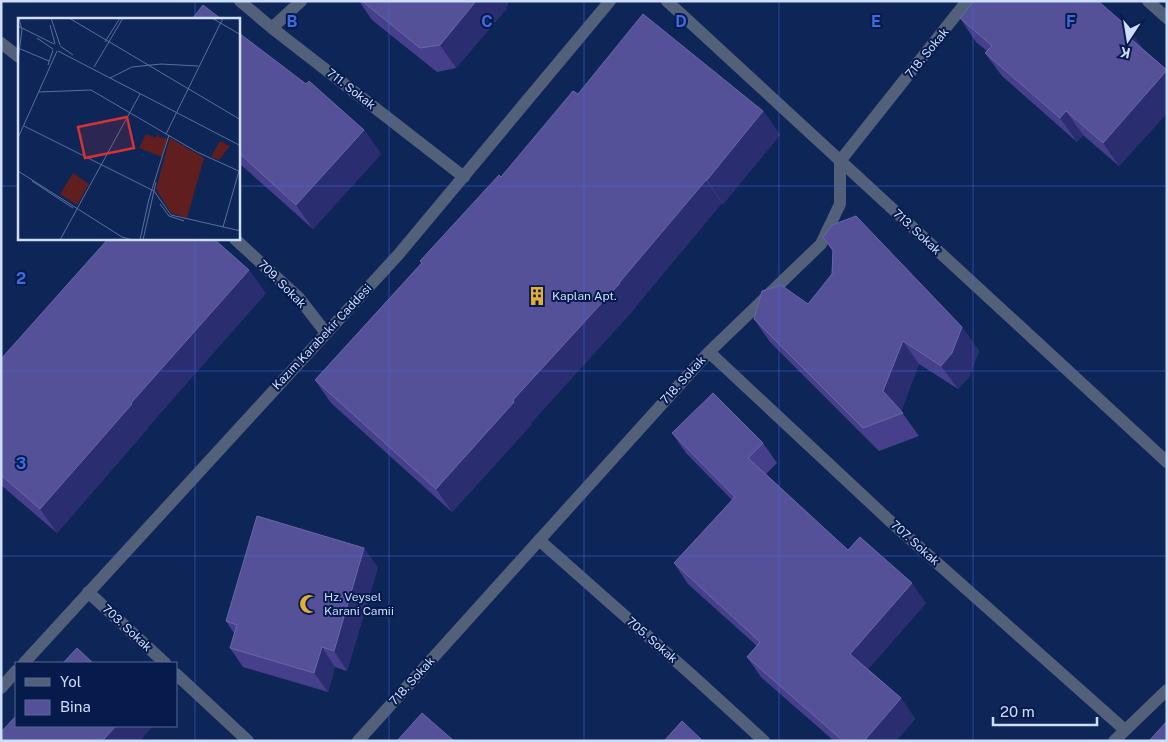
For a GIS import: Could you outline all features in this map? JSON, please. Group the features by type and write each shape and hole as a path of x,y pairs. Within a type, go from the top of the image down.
{"street":[{"name":"711. Sokak","path":"240,1 272,28 464,176"},
{"path":"272,28 301,1"},
{"name":"Kazım Karabekir Caddesi","path":"25,662 398,255 610,1"},
{"name":"713. Sokak","path":"667,1 1167,462"},
{"name":"718. Sokak","path":"358,741 709,352 821,244 840,204 840,161 968,1"},
{"path":"1148,1 1167,18"},
{"path":"1,44 18,56"},
{"name":"709. Sokak","path":"236,240 299,298 326,333"},
{"name":"707. Sokak","path":"709,352 890,522 1125,730"},
{"name":"705. Sokak","path":"539,540 764,741"},
{"name":"703. Sokak","path":"88,592 164,662"},
{"path":"1,688 15,672"},
{"path":"178,676 248,741"},
{"path":"1114,741 1167,690"}],"building":[{"path":"362,1 476,1 440,45 420,48"},
{"path":"974,1 1098,1 1129,28 1124,33 1167,70 1103,143 1066,111 1060,118 985,53 992,46 960,18"},
{"path":"203,5 220,18 193,18"},
{"path":"643,14 763,111 620,283 513,400 514,402 436,489 315,380 422,263 420,261 499,175 501,177 573,91 578,94"},
{"path":"240,34 306,84 309,81 364,130 296,205 240,154"},
{"path":"856,216 962,327 952,353 941,366 903,341 883,391 903,413 863,428 754,319 762,291 781,285 808,304 832,274 833,250 823,237 832,225"},
{"path":"107,240 215,240 249,270 40,509 1,475 1,359"},
{"path":"713,393 763,443 748,458 848,550 860,537 912,583 850,654 901,698 864,741 843,741 747,657 760,642 674,563 735,497 672,433"},
{"name":"Hz. Veysel Karani Camii","path":"257,516 364,548 334,651 322,647 314,673 230,648 237,625 226,621"},
{"path":"77,648 92,662 64,662"},
{"path":"422,713 454,741 397,741"},
{"path":"15,717 15,727 115,727 102,741 1,741 1,732"},
{"path":"682,721 703,741 664,741"},
{"path":"1167,721 1167,741 1149,741"}],"place":[{"name":"Kaplan Apt.","path":"537,296"},
{"name":"Hz. Veysel Karani Camii","path":"309,604"}]}
